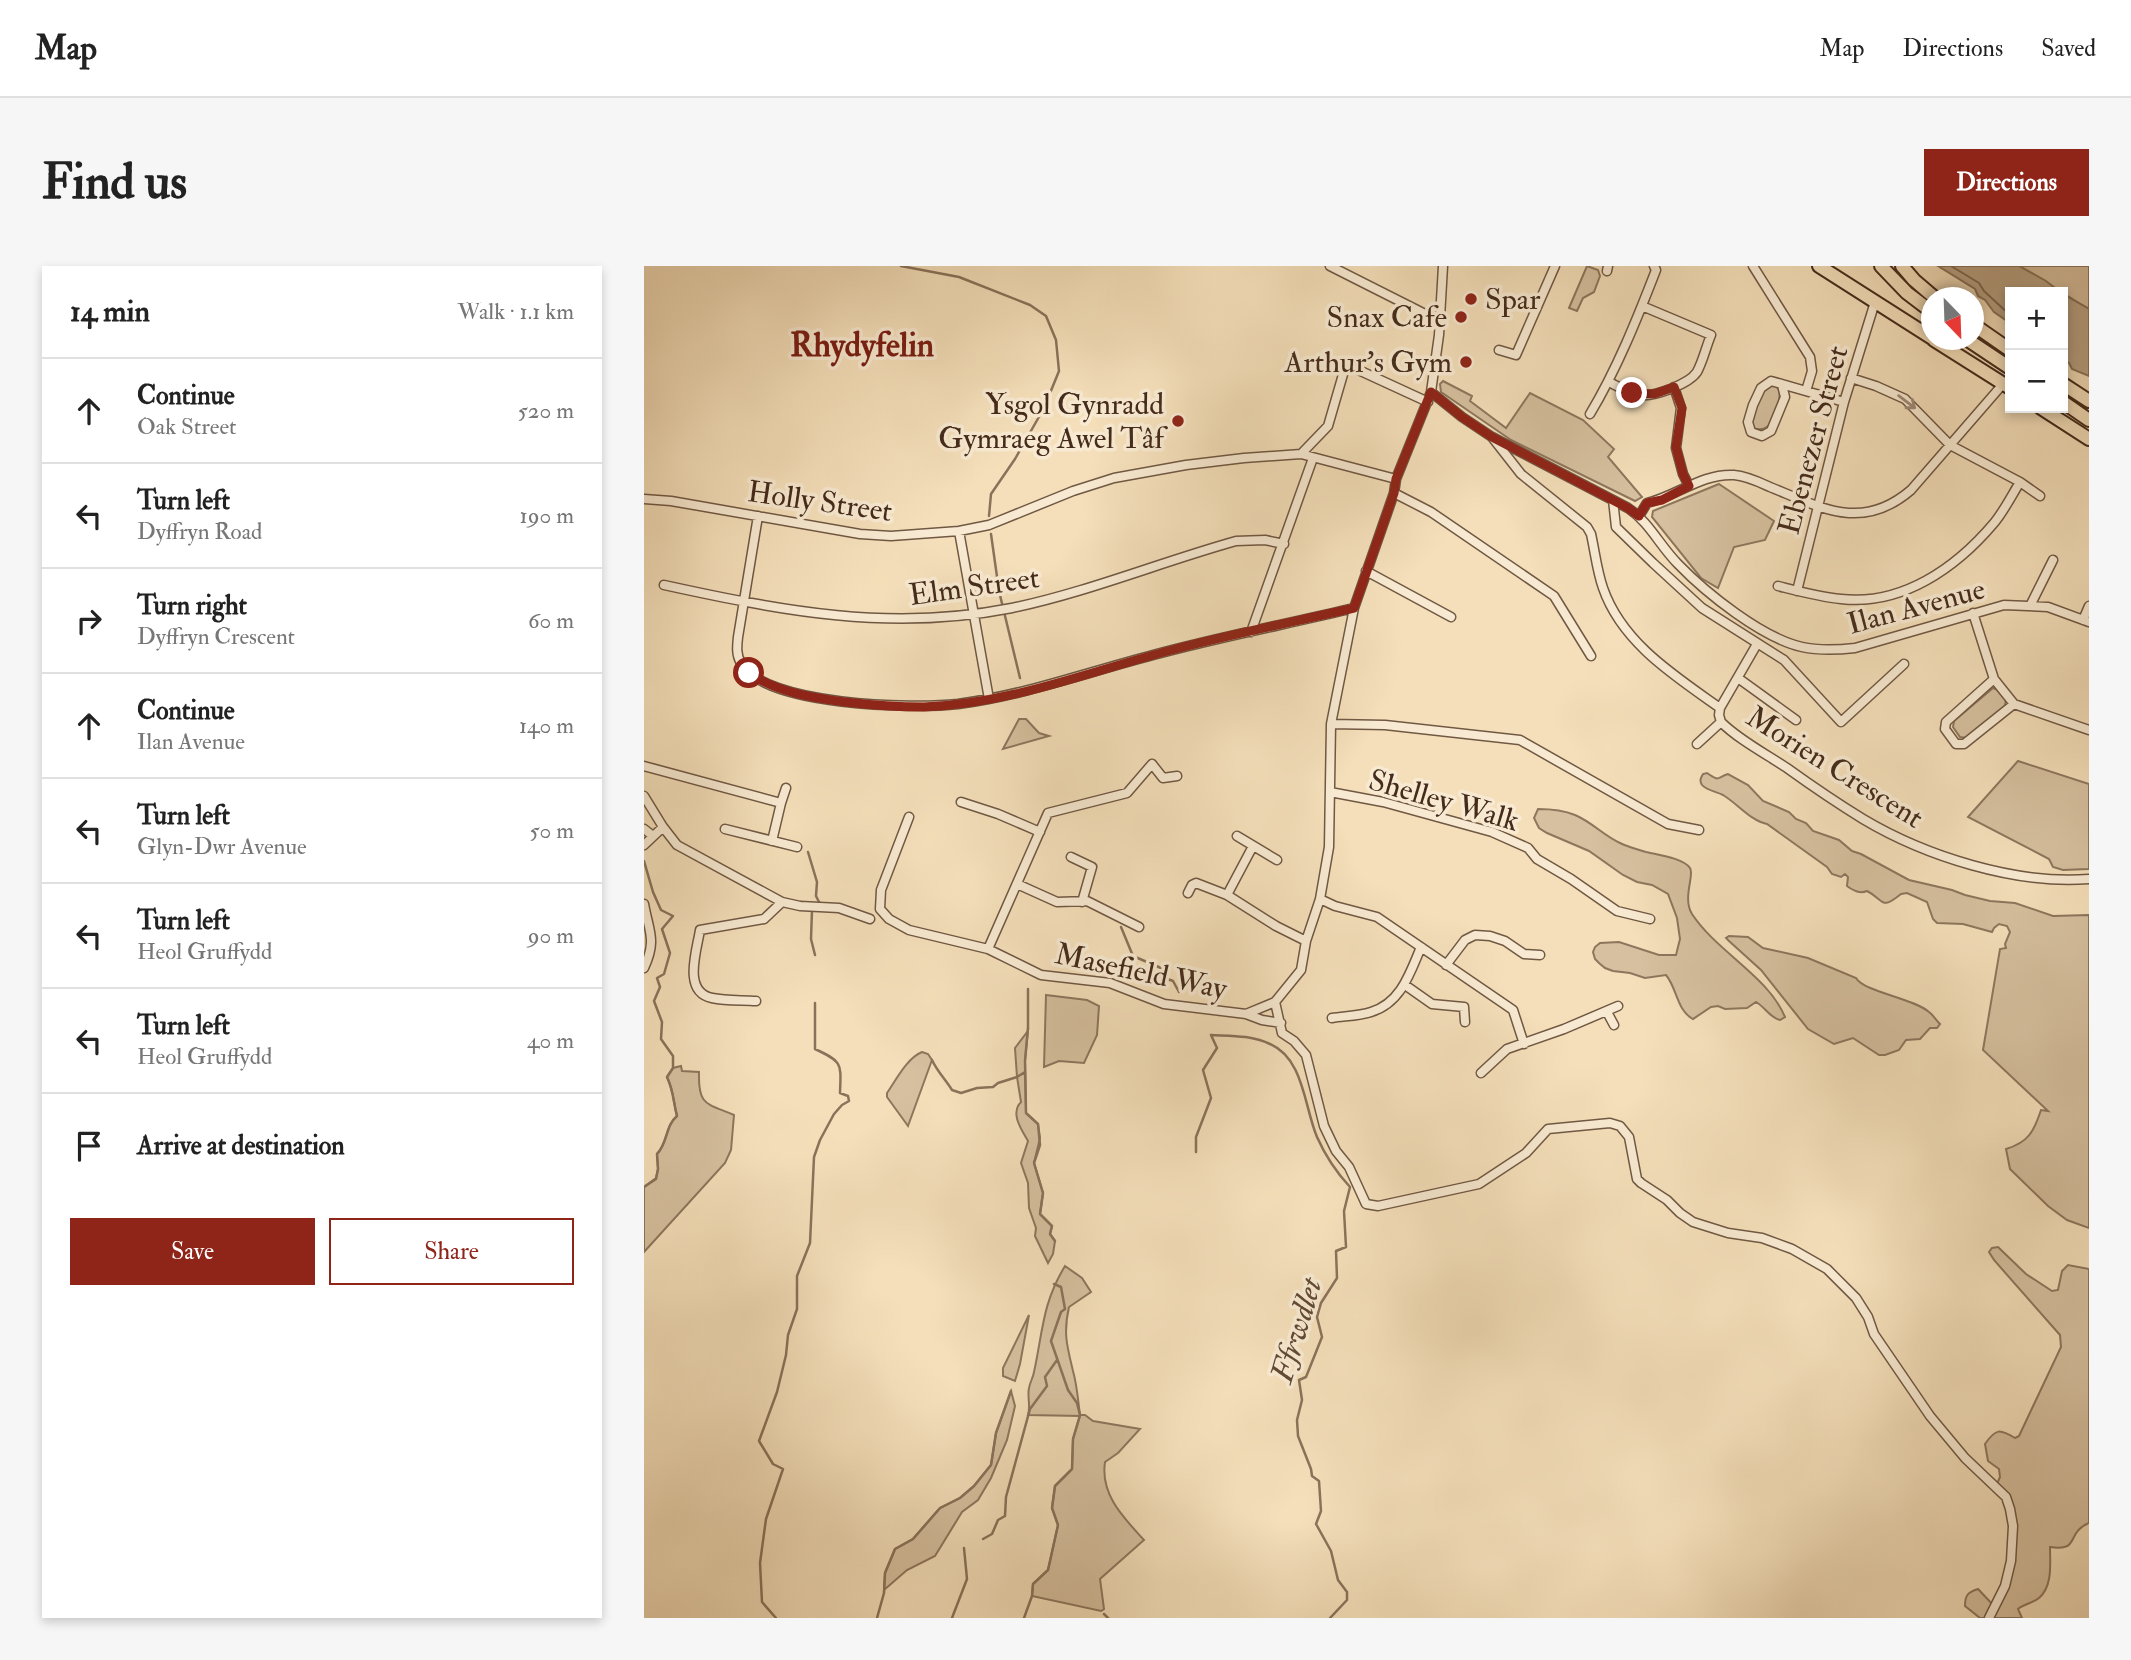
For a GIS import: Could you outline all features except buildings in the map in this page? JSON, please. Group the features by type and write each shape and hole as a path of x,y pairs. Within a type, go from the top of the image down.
{"main road":[{"path":"1819,266 1921,331"},
{"path":"1881,266 1906,293 1921,304"},
{"path":"1902,266 1923,287"},
{"path":"1984,333 2005,346"},
{"path":"1950,350 2005,385"},
{"path":"1983,350 2005,365"},
{"path":"2068,387 2089,401"},
{"path":"2068,405 2089,420"},
{"path":"2049,413 2089,439"}],"street":[{"path":"1330,266 1439,321"},
{"name":"Masefield Way","path":"909,817 881,890 880,909 889,919 909,930 988,949 1041,975 1110,983 1164,1004 1246,1014 1275,1002 1301,970 1306,941 1320,899 1329,847 1331,724 1354,608 1394,493 1396,479 1431,392 1439,335 1443,266"},
{"path":"1499,350 1516,355 1555,266"},
{"path":"1590,415 1609,382 1642,306 1656,270 1654,266"},
{"path":"1753,266 1810,357 1812,371 1806,391"},
{"name":"Ebenezer Street","path":"1797,591 1844,402 1875,302"},
{"path":"1609,382 1639,395 1654,394 1694,376 1711,335 1642,306"},
{"path":"1301,454 1328,426 1344,371 1352,367 1428,401"},
{"path":"1851,378 1905,399 1950,445 2020,482 2040,496"},
{"path":"1782,385 1785,397 1771,431 1762,436 1751,432 1748,422 1761,388 1771,381 1844,402"},
{"path":"1674,387 1682,408 1676,447 1689,486"},
{"path":"1639,516 1647,503 1662,500 1708,478 1734,475 1818,506 1857,514 1886,508 1911,490 2005,388"},
{"path":"1431,392 1492,437 1521,474 1587,527 1609,601 1637,642 1664,667 1720,708"},
{"name":"Ilan Avenue","path":"1492,437 1639,516 1676,562 1703,587 1763,630 1800,647 1836,650 1856,648 2004,605 2048,607 2086,621 2089,606"},
{"name":"Holly Street","path":"644,499 671,501 881,536 959,531 989,525 1073,491 1114,478 1244,458 1301,454 1396,479"},
{"path":"1251,632 1313,458"},
{"path":"1777,586 1842,599 1872,599 1906,592 1960,558 1994,522 2020,482"},
{"path":"1394,493 1431,512 1554,596 1591,656"},
{"path":"1613,500 1616,527 1702,608 1784,660 1841,722 1904,664"},
{"path":"758,516 737,651 740,662 762,682 825,699 925,707 989,699 1040,688 1175,649 1354,608"},
{"path":"959,531 989,699"},
{"name":"Elm Street","path":"664,585 822,615 897,620 1012,608 1067,594 1236,541 1265,540 1284,544"},
{"path":"2030,606 2053,560"},
{"path":"1366,571 1451,617"},
{"path":"1973,612 1994,679 2014,704 2089,730"},
{"path":"1698,744 1721,722 1720,708 1758,644"},
{"path":"1738,678 1796,720"},
{"path":"1994,679 1946,722 1945,729 1956,744 1964,744 2014,704"},
{"name":"Morien Crescent","path":"1721,722 1855,813 1916,845 1971,864 2006,872 2045,879 2089,878"},
{"path":"1331,724 1385,725 1520,740 1668,824 1699,830"},
{"path":"988,949 1048,813 1128,793 1152,764 1163,779 1177,776"},
{"path":"644,766 781,803"},
{"path":"772,841 786,788"},
{"name":"Shelley Walk","path":"1330,792 1383,802 1492,832 1528,848 1537,859 1617,911 1650,919"},
{"path":"644,796 677,845 782,902 839,908 870,919"},
{"path":"961,802 1040,832"},
{"path":"644,845 663,827"},
{"path":"644,829 653,836"},
{"path":"725,829 797,847"},
{"path":"1237,836 1277,860"},
{"path":"1227,895 1254,846"},
{"path":"1071,857 1092,867 1082,902"},
{"path":"1188,893 1196,883 1227,895 1276,926 1306,941"},
{"path":"1017,884 1057,902 1087,901 1139,927"},
{"path":"1320,899 1335,906 1377,917 1513,1010 1524,1044"},
{"path":"756,1001 710,998 700,992 694,983 693,972 700,930 764,919 782,902"},
{"path":"644,904 652,938 650,955 644,968"},
{"path":"1446,965 1465,940 1475,935 1506,941 1524,954 1540,955"},
{"path":"1342,1027 1335,1018 1372,1012 1391,1001 1405,985 1421,947"},
{"path":"1405,985 1432,1004 1464,1007 1465,1022"},
{"path":"1275,1002 1282,1033 1294,1041 1306,1055 1324,1126 1336,1151 1349,1167 1366,1204 1378,1206 1479,1184 1526,1153 1548,1129 1610,1123 1620,1126 1629,1137 1637,1178 1641,1183 1693,1222 1728,1233 1762,1238 1792,1249 1827,1269 1856,1298 1868,1317 1874,1334 1930,1416 1965,1458 2006,1497 2013,1526 2011,1560 2004,1586 1989,1618"},
{"path":"1481,1073 1507,1049 1618,1006"},
{"path":"1607,1012 1614,1025"},
{"path":"1246,1014 1281,1023"}],"shaded area":[{"path":"1587,266 1598,270 1600,276 1594,292 1583,298 1577,311 1569,308"},
{"path":"2019,266 2089,266 2089,309 2068,296 2068,287 2054,287"},
{"path":"1443,381 1472,396 1470,401 1506,428 1530,393 1583,420 1614,449 1608,457 1642,497 1635,501 1511,440 1441,392 1440,384"},
{"path":"1776,386 1780,391 1774,419 1766,428 1753,428 1755,404 1762,392"},
{"path":"1719,484 1774,521 1765,540 1734,547 1718,588 1701,578 1652,517 1653,511"},
{"path":"1993,688 2006,699 2005,706 1967,738 1960,737 1953,727 1954,721"},
{"path":"1019,719 1026,719 1039,733 1049,736 1003,749"},
{"path":"2018,761 2089,784 2089,869 2063,870 2053,867 2049,859 1968,817"},
{"path":"1707,773 1716,778 1728,774 1748,785 1763,801 1789,812 1813,831 1839,840 1852,851 1909,880 1990,901 2015,903 2053,916 2089,915 2089,1228 2067,1220 2048,1206 2010,1169 2006,1149 2025,1139 2033,1130 2041,1110 2048,1111 1983,1050 2000,949 2006,948 2010,932 2007,926 1999,924 1992,932 1963,924 1937,923 1927,902 1907,893 1886,903 1867,891 1855,891 1847,886 1848,877 1845,874 1841,877 1832,874 1827,867 1767,824 1750,816 1723,795 1704,787 1701,779 1703,774"},
{"path":"1538,809 1570,813 1623,844 1676,859 1687,865 1691,871 1688,901 1692,914 1702,928 1767,989 1785,1017 1776,1019 1756,1002 1747,1008 1711,1007 1693,1019 1680,1005 1666,975 1645,978 1613,971 1599,963 1593,952 1600,943 1619,942 1659,955 1676,955 1680,939 1677,918 1668,894 1623,875 1589,851 1539,828 1534,818"},
{"path":"1748,937 1763,948 1808,958 1856,978 1869,987 1922,1007 1940,1024 1937,1028 1930,1028 1920,1039 1906,1040 1899,1050 1885,1055 1879,1055 1853,1038 1834,1044 1808,1029 1761,970 1726,938"},
{"path":"1046,995 1087,1000 1099,1006 1097,1035 1084,1063 1059,1061 1044,1067"},
{"path":"1028,1031 1025,1061 1026,1113 1038,1124 1040,1138 1034,1163 1043,1193 1040,1214 1052,1226 1050,1234 1055,1241 1048,1263 1035,1236 1036,1228 1029,1208 1028,1183 1021,1163 1028,1141 1016,1111 1021,1102 1015,1048"},
{"path":"922,1052 928,1054 932,1060 908,1126 887,1097 887,1093 907,1064"},
{"path":"681,1066 682,1071 699,1072 700,1091 706,1102 734,1115 731,1150 725,1163 644,1252 644,1187 656,1178 657,1154 677,1116 667,1077 673,1068"},
{"path":"1998,1247 2026,1274 2052,1291 2058,1290 2062,1271 2068,1265 2089,1269 2089,1523 2077,1532 2066,1547 2050,1547 2047,1587 2039,1598 2018,1609 2022,1618 1980,1618 1965,1606 1968,1594 1978,1589 1994,1606 2011,1561 2010,1509 1996,1486 2000,1477 1999,1469 1988,1461 1985,1444 1998,1432 2015,1438 2019,1436 2061,1347 2060,1335 1994,1260 1989,1252"},
{"path":"1065,1266 1082,1278 1091,1292 1069,1307 1066,1324 1080,1415 1093,1421 1140,1429 1118,1453 1105,1462 1106,1485 1115,1505 1144,1540 1100,1579 1104,1609 1101,1611 1032,1596 1033,1584 1048,1570 1058,1525 1052,1508 1055,1486 1072,1469 1073,1439 1080,1416 1028,1415 1029,1388 1044,1318 1057,1280"},
{"path":"1029,1315 1015,1381 1003,1376 1003,1368"},
{"path":"1011,1391 1015,1406 1007,1440 991,1478 978,1500 962,1512 935,1556 907,1570 884,1590 885,1573 895,1549 913,1539 940,1508 960,1498 974,1486 991,1465 996,1433"}],"water":[{"path":"1938,266 2019,266 2054,287 2005,287 2005,320 1994,312 1984,299 1984,287 1972,287"},
{"path":"2068,297 2089,309 2089,376 2072,369 2069,363"}],"waterway":[{"path":"901,266 959,277 1030,305 1046,316 1056,340 1059,371 1044,408 991,494 989,516"},
{"path":"991,534 999,591 1020,678"},
{"path":"808,852 820,904"},
{"path":"644,861 661,910 673,916 662,929 670,953 664,974 657,978 660,987 654,1001 662,1022 661,1039 673,1056 673,1068 667,1077 677,1116 657,1154 656,1179 644,1187"},
{"path":"812,910 811,939 815,955"},
{"name":"Ffrwdlet","path":"1121,927 1133,956 1161,968 1165,978 1173,981 1179,992"},
{"path":"1028,989 1026,1113 1038,1124 1040,1145 1034,1163 1043,1193 1040,1214 1052,1226 1050,1234 1055,1241"},
{"path":"776,1618 762,1602 760,1563 766,1519 783,1469 773,1464 759,1441 777,1392 788,1335 797,1309 797,1276 810,1243 814,1157 834,1114 849,1101 848,1096 840,1093 838,1065 831,1057 815,1049 815,1003"},
{"name":"Ffrwdlet","path":"1196,1152 1196,1137 1211,1098 1203,1070 1217,1048 1211,1035 1256,1039 1270,1044 1290,1060 1301,1084 1320,1144 1350,1187 1344,1211 1346,1247 1336,1251 1337,1278 1321,1303 1317,1317 1322,1337 1306,1377 1299,1380 1302,1400 1297,1420 1298,1436 1312,1476 1319,1481 1321,1511 1316,1524 1331,1551 1338,1580 1347,1592 1347,1600 1330,1618"},
{"path":"932,1060 952,1090 961,1093 993,1087 1025,1072"},
{"path":"1024,1618 1032,1596 1033,1584 1048,1570 1058,1525 1052,1508 1055,1486 1072,1469 1073,1439 1080,1415 1051,1341 1061,1312 1065,1309 1061,1287 1054,1284"},
{"path":"983,1539 992,1534 998,1520 1005,1516 1006,1497 1030,1409 1047,1386 1045,1377 1057,1360"},
{"path":"877,1618 884,1593 885,1573 895,1549 913,1539 940,1508 960,1498 974,1486 991,1465 996,1433 1011,1391"},
{"path":"952,1618 967,1579 964,1548"},
{"path":"1104,1614 1108,1618"}],"place":[{"name":"Spar","path":"1471,299"},
{"name":"Snax Cafe","path":"1461,317"},
{"name":"Arthur's Gym","path":"1466,362"},
{"name":"Ysgol Gynradd Gymraeg Awel Tâf","path":"1178,421"}],"district":[{"name":"Rhydyfelin","path":"862,344"}],"route":[{"path":"749,673 778,688 825,699 892,706 956,704 1040,688 1175,649 1354,608 1394,493 1396,479 1431,392 1492,437 1639,516 1647,503 1662,500 1689,486 1676,447 1682,408 1674,387 1646,396 1632,393"}]}
